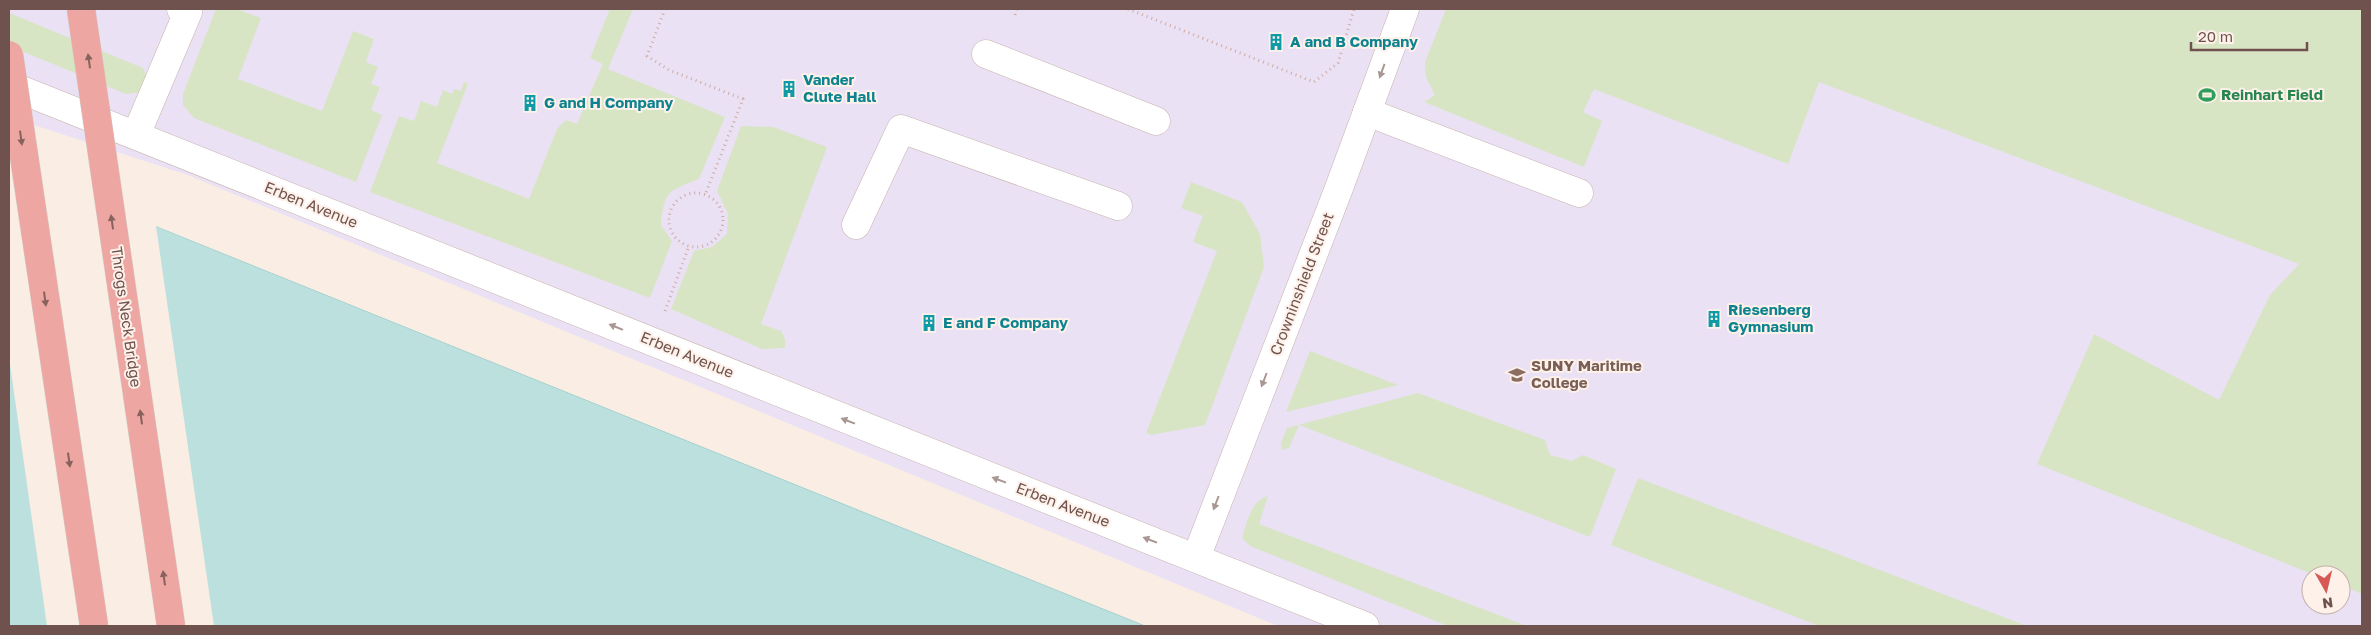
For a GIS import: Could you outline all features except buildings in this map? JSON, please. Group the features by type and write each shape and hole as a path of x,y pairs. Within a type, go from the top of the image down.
{"highway":[{"name":"Throgs Neck Bridge","path":"81,9 171,626"},
{"path":"9,55 94,626"}],"street":[{"path":"136,136 188,12 181,9"},
{"name":"Crowninshield Street","path":"1196,558 1405,9"},
{"path":"986,54 1156,121"},
{"name":"Erben Avenue","path":"9,85 1365,626"},
{"path":"1367,112 1579,193"},
{"path":"856,225 901,129 1118,206"}],"path":[{"path":"665,9 647,56 670,70 743,99 705,195"},
{"path":"1015,15 1017,9"},
{"path":"1128,9 1314,82 1338,63 1354,9"},
{"path":"697,193 705,195 719,206 723,215 723,224 715,240 707,245 689,246 675,236 671,229 671,212 681,198 697,193"},
{"path":"663,316 689,246"}],"shaded area":[{"name":"SUNY Maritime College","path":"9,9 2362,9 2362,626 1278,626 188,175 9,117"}],"green space":[{"path":"216,9 237,9 261,18 238,79 322,111 353,31 374,39 366,62 378,67 371,84 380,87 371,110 382,115 356,182 194,118 183,105 183,94"},
{"path":"610,9 633,9 608,69 725,117 699,179 680,186 666,199 661,225 672,241 650,298 370,192 399,116 414,121 421,101 437,107 443,90 452,94 454,89 461,91 464,82 468,84 437,163 529,199 557,129 566,120 577,124 603,64 590,58"},
{"path":"1446,9 2362,9 2362,594 2351,589 2351,565 2301,565 2301,569 2037,464 2094,334 2219,400 2270,295 2299,264 1819,82 1788,164 1594,89 1583,112 1602,121 1584,167 1424,102 1435,95 1426,77 1425,62"},
{"path":"9,13 143,68 147,78 141,92 126,94 9,46"},
{"path":"741,126 773,127 827,147 761,324 781,331 785,339 785,348 762,349 671,309 694,251 712,247 727,234 728,214 717,191"},
{"path":"1191,182 1242,202 1260,234 1264,267 1205,425 1151,435 1146,433 1217,251 1193,242 1203,216 1181,208"},
{"path":"1310,351 1398,385 1286,412"},
{"path":"1418,393 1545,440 1550,455 1572,461 1583,455 1616,469 1590,537 1299,425 1289,448 1282,450 1281,443 1287,428"},
{"path":"1638,478 2027,626 1819,626 1611,545"},
{"path":"1268,496 1259,524 1527,626 1448,626 1250,546 1242,538 1248,519 1257,503"}],"water":[{"path":"9,167 1145,626 9,626"}],"pier":[{"path":"9,164 1148,626 156,226 214,626 47,626 9,357"}],"place":[{"name":"A and B Company","path":"1276,42"},
{"name":"Vander Clute Hall","path":"789,89"},
{"name":"Reinhart Field","path":"2207,95"},
{"name":"G and H Company","path":"530,103"},
{"name":"Riesenberg Gymnasium","path":"1714,319"},
{"name":"E and F Company","path":"929,323"},
{"name":"SUNY Maritime College","path":"1517,375"}]}
